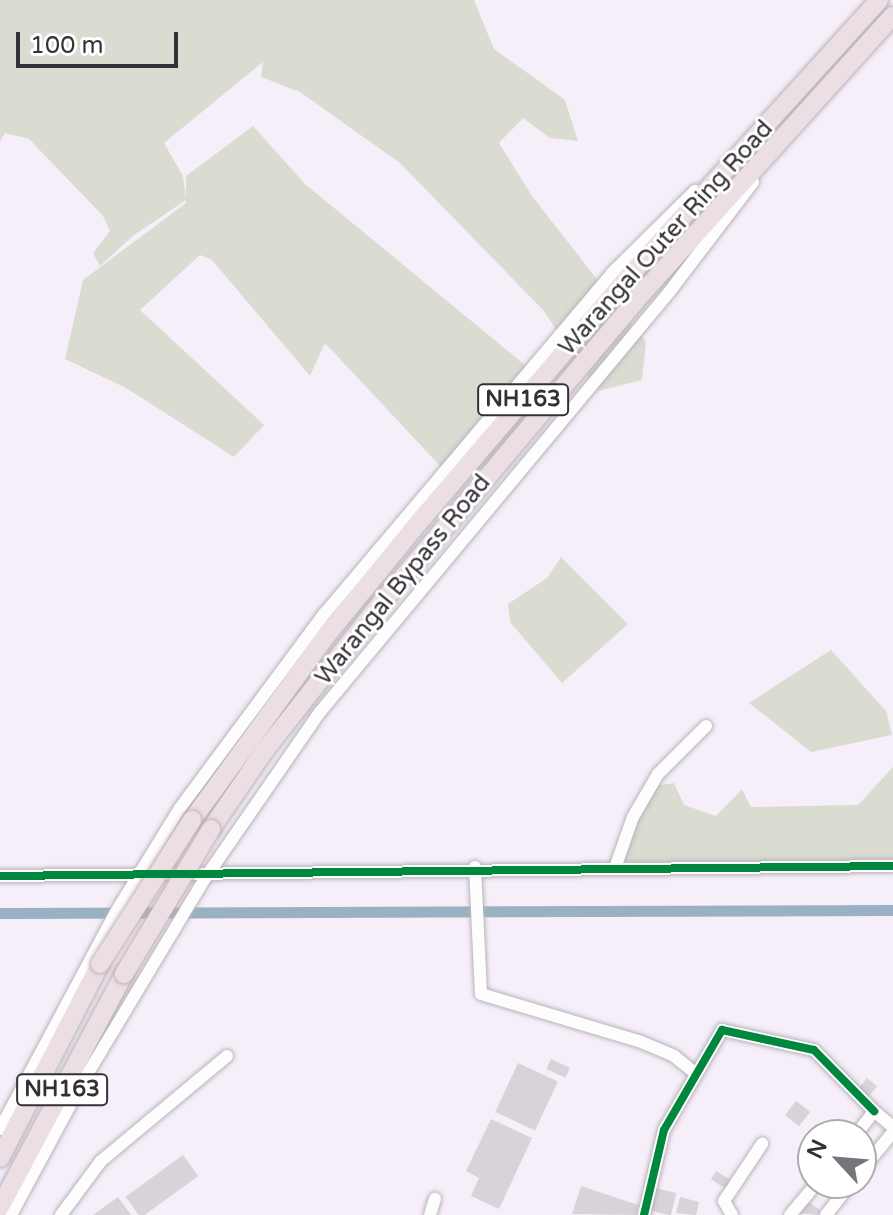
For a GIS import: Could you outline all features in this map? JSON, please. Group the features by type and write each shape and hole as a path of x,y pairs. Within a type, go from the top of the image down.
{"highway":[{"name":"Warangal Outer Ring Road","path":"0,1158 100,964 192,820 326,636 419,522 879,0"},
{"name":"Warangal Bypass Road","path":"0,1207 124,974 211,829 265,750 372,614 636,300 893,16"}],"street":[{"path":"0,1129 137,877 180,808 336,601 612,273 794,93"},
{"path":"11,1215 82,1083 206,877 320,712 670,291 813,103"},
{"path":"615,868 633,817 658,774 706,726"},
{"path":"0,876 206,877 475,867 893,866"},
{"path":"475,867 476,980 486,998 528,1004 639,1041 674,1056 696,1074"},
{"path":"644,1215 664,1130 722,1030 804,1046 826,1058 893,1130 877,1150"},
{"path":"61,1215 101,1161 227,1056"},
{"path":"868,1119 874,1111"},
{"path":"732,1215 724,1201 762,1144"},
{"path":"430,1215 435,1199"},
{"path":"790,1215 804,1199"},
{"path":"826,1215 838,1199"}],"shaded area":[{"path":"0,0 474,0 494,49 565,100 578,141 550,138 523,118 499,143 532,196 646,342 642,380 598,391 543,310 400,163 300,92 261,77 263,62 164,143 183,176 186,200 134,235 100,266 93,253 110,231 103,216 29,139 5,133 0,142"},
{"path":"253,126 305,184 570,402 458,485 325,343 310,376 212,260 200,255 140,310 264,425 234,457 126,388 65,359 83,280 186,203 186,176"},
{"path":"561,557 628,624 562,683 510,622 508,604 547,578"},
{"path":"831,650 886,711 892,735 811,752 749,703"},
{"path":"893,767 893,863 619,862 631,808 649,787 674,783 684,805 716,816 742,789 751,807 858,805"}],"building":[{"path":"551,1059 570,1068 565,1078 546,1069"},
{"path":"518,1063 558,1082 535,1131 495,1112"},
{"path":"867,1078 877,1086 867,1099 857,1090"},
{"path":"796,1101 810,1112 805,1119 797,1119 797,1125 785,1115"},
{"path":"491,1119 532,1138 499,1209 471,1196 479,1178 466,1171"},
{"path":"183,1155 198,1176 145,1215 139,1215 126,1197"},
{"path":"716,1171 731,1180 725,1188 711,1180"},
{"path":"581,1186 638,1205 636,1215 572,1214"},
{"path":"656,1188 676,1193 671,1215 650,1210"},
{"path":"118,1197 131,1215 93,1215"},
{"path":"680,1197 699,1202 696,1215 676,1213"},
{"path":"806,1200 821,1211 818,1215 797,1213"}],"waterway":[{"path":"0,913 893,910"}],"cycle path":[{"path":"0,876 893,866"},
{"path":"644,1215 664,1130 722,1030 814,1050 874,1111"}]}
